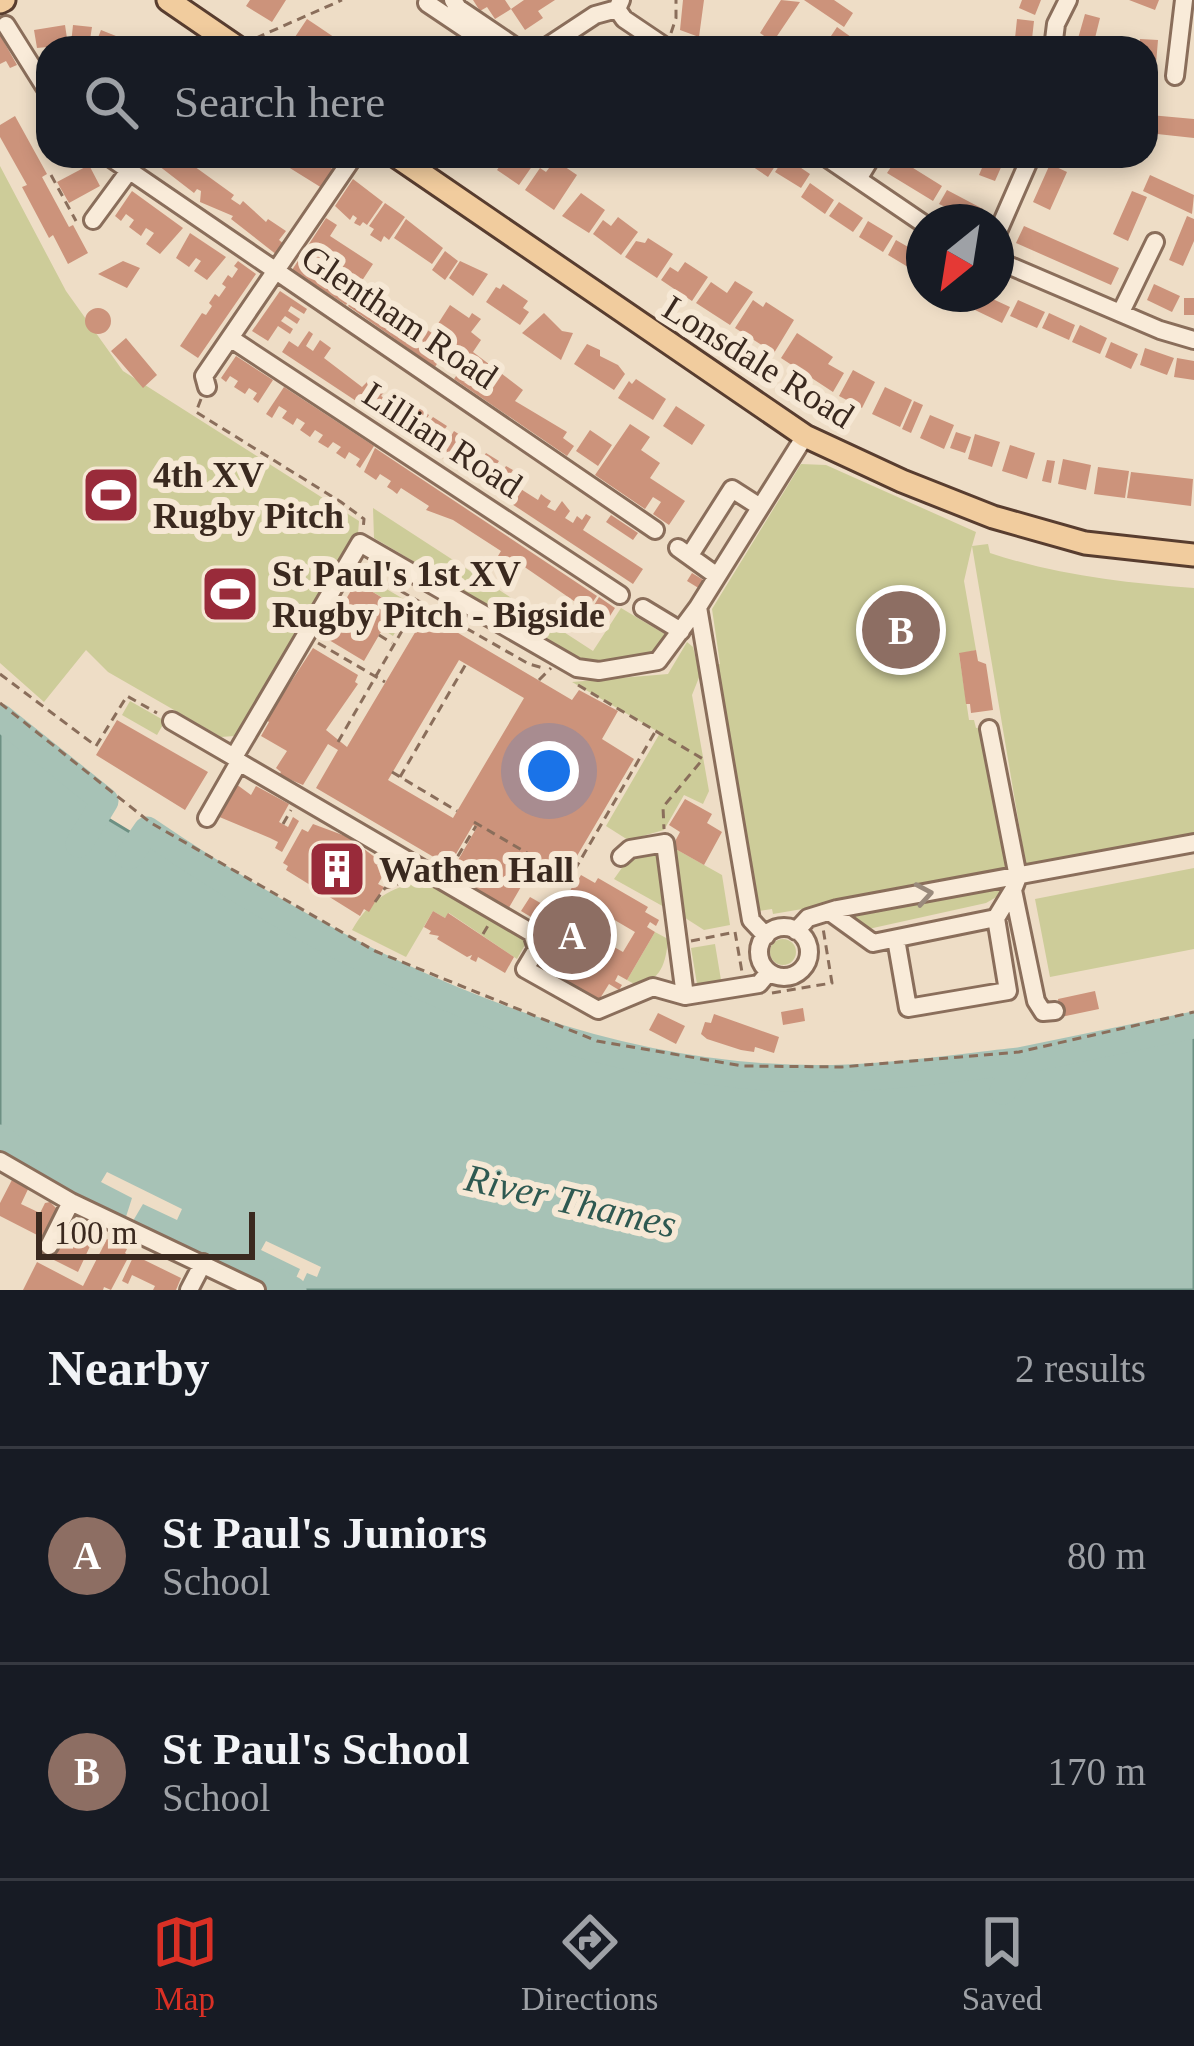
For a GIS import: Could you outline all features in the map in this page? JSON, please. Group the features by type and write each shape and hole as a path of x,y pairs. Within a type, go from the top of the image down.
{"main road":[{"path":"168,0 220,36"},
{"name":"Lonsdale Road","path":"414,168 805,436 902,482 993,517 1085,542 1194,555"}],"street":[{"path":"453,0 499,36"},
{"path":"1054,36 1068,0"},
{"path":"1174,76 1184,0"},
{"path":"427,3 476,36"},
{"path":"563,36 619,4 624,19 650,36"},
{"path":"3,9 36,70"},
{"name":"Glentham Road","path":"125,168 655,530"},
{"path":"207,387 204,376 347,168"},
{"path":"841,168 906,212"},
{"path":"857,179 864,168"},
{"path":"1010,204 1026,168"},
{"path":"93,220 129,171"},
{"path":"1121,312 1155,242"},
{"path":"1014,267 1194,340"},
{"name":"Lillian Road","path":"230,338 620,595"},
{"path":"207,818 360,543 589,671 658,661 698,607 805,436"},
{"path":"717,576 684,552 723,495 760,507"},
{"path":"698,607 751,920 766,936"},
{"path":"643,608 681,632"},
{"path":"172,722 532,933 536,949 525,969 598,1010 653,987 685,995 759,984 769,972"},
{"path":"988,729 1037,1005 1043,1012 1055,1012"},
{"path":"621,857 630,850 665,843 685,995"},
{"path":"796,931 808,918 830,912 1016,883 1194,843"},
{"path":"896,939 908,1008 1009,991 995,918 1016,883"},
{"path":"830,912 873,943 995,918"},
{"path":"780,928 796,931 809,951 805,966 792,976 769,972 759,950 766,936 780,928"},
{"path":"0,1161 71,1202 256,1290"},
{"path":"49,1246 71,1202"},
{"path":"189,1290 203,1263"}],"path":[{"path":"263,36 342,0"},
{"path":"671,36 676,0"},
{"path":"51,175 76,220 93,220"},
{"path":"207,387 196,412 364,519 360,543"},
{"path":"353,583 361,568 529,664 561,676"},
{"path":"338,742 419,601"},
{"path":"431,617 434,610"},
{"path":"379,635 394,644"},
{"path":"306,636 385,682"},
{"path":"400,777 466,664"},
{"path":"0,674 96,746 127,696 172,722"},
{"path":"572,682 703,759 663,807 665,843"},
{"path":"0,703 151,823 375,952 597,1041 743,1066 842,1067 1019,1052 1194,1012"},
{"path":"430,708 438,712"},
{"path":"443,881 476,823 570,878 656,731"},
{"path":"392,772 457,811"},
{"path":"374,902 385,888 418,880 424,870"},
{"path":"380,882 385,888"},
{"path":"687,942 736,932 736,919"}],"shaded area":[{"path":"0,166 66,291 123,371 359,521 358,534 246,724 234,736 221,737 108,672 86,650 44,702 0,663"},
{"path":"801,464 826,465 976,532 964,581 976,650 959,654 969,720 981,727 1013,873 773,914 772,909 758,911 716,665 720,664 712,609"},
{"path":"373,508 593,651 621,608 668,636 657,654 589,665 374,538"},
{"path":"988,544 990,553 1066,572 1194,588 1194,838 1026,866 972,546"},
{"path":"361,574 412,604 393,636 382,629 395,605 356,582"},
{"path":"687,642 693,647 700,675 692,695 709,791 703,804 684,795 664,830 628,840 606,826 660,733 572,682 668,674"},
{"path":"130,701 165,721 157,735 122,715"},
{"path":"672,847 722,875 730,925 704,930 679,914"},
{"path":"656,851 662,856 666,908 614,879 631,855"},
{"path":"1194,868 1194,949 1050,977 1035,899"},
{"path":"423,880 521,937 526,943 517,959 449,913 445,918 433,911 406,957 352,930 382,897"},
{"path":"1005,885 1000,895 986,903 864,930 840,912"},
{"path":"655,932 668,939 664,963 651,980 636,985 627,980"},
{"path":"783,939 793,942 793,962 783,965 773,962 770,952 773,942"},
{"path":"715,944 721,980 697,984 691,948"}],"water":[{"name":"River Thames","path":"0,717 105,801 100,814 138,837 147,830 307,929 391,972 566,1039 657,1061 750,1075 845,1078 977,1067 1194,1025 1194,1290 293,1290 278,1282 272,1290 35,1177 16,1150 0,1138"}],"pier":[{"path":"107,1172 182,1209 177,1220 143,1204 130,1226 124,1223 132,1198 101,1182"},
{"path":"266,1241 321,1267 317,1277 307,1273 299,1290 291,1289 300,1269 261,1250"}],"building":[{"path":"250,0 286,0 272,22 246,6"},
{"path":"473,0 505,0 511,9 495,19 487,7 480,11"},
{"path":"524,0 555,0 538,11 543,18 525,30 511,9"},
{"path":"683,0 704,0 699,36 680,30"},
{"path":"781,0 800,2 777,36 760,33"},
{"path":"804,0 834,0 853,13 844,27"},
{"path":"1022,0 1041,0 1035,15 1019,8"},
{"path":"1129,0 1159,0 1155,10"},
{"path":"1085,14 1100,18 1096,36 1079,36"},
{"path":"307,19 332,36 296,36"},
{"path":"1017,19 1034,21 1032,36 1015,36"},
{"path":"65,25 67,36 36,36 36,42 34,30"},
{"path":"73,25 92,27 91,36 72,36"},
{"path":"0,35 17,65 10,68 6,61 0,64"},
{"path":"15,116 36,154 36,168 44,168 47,174 42,177 88,253 68,264 53,235 49,238 0,137 0,125"},
{"path":"1158,116 1194,119 1194,138 1158,134"},
{"path":"91,168 100,186 69,203 57,182"},
{"path":"162,168 197,168 234,195 231,199 240,205 243,201 266,222 286,231 277,255 233,216 200,202 201,191 194,193"},
{"path":"290,168 331,168 334,170 322,188"},
{"path":"498,168 531,168 519,185"},
{"path":"540,168 546,172 567,168 577,175 554,210 525,190"},
{"path":"801,168 810,174 801,188 775,172"},
{"path":"890,168 913,168 942,186 933,201 887,173"},
{"path":"982,168 1001,168 995,181 979,175"},
{"path":"1048,168 1067,172 1050,210 1033,202"},
{"path":"1150,175 1194,195 1192,214 1143,191"},
{"path":"353,179 383,202 367,225 354,223 357,218 353,215 350,220 335,206"},
{"path":"810,183 834,200 825,214 801,197"},
{"path":"947,190 974,204 939,204"},
{"path":"132,191 183,228 160,254 146,244 154,233 146,228 141,236 129,227 134,220 126,214 121,221 115,216"},
{"path":"1132,191 1147,197 1128,241 1113,234"},
{"path":"581,193 605,210 589,233 562,216"},
{"path":"839,202 863,218 853,232 829,216"},
{"path":"385,203 405,217 389,240 384,236 381,242 370,235 374,229 369,226"},
{"path":"1187,216 1194,219 1194,241 1183,266 1169,260"},
{"path":"618,217 638,232 621,255 593,234 603,220 611,226"},
{"path":"326,218 337,225 330,236 373,264 346,305 292,270"},
{"path":"406,219 443,248 432,264 394,238"},
{"path":"868,221 893,236 883,252 859,237"},
{"path":"1024,226 1119,268 1111,285 1016,243"},
{"path":"190,233 226,257 207,280 194,271 201,261 196,258 189,267 176,258"},
{"path":"648,238 673,254 657,278 625,257 636,241 645,243"},
{"path":"896,240 906,246 906,266 888,255"},
{"path":"445,251 458,261 445,280 432,270"},
{"path":"123,261 140,268 127,288 98,274"},
{"path":"238,261 256,274 198,358 180,346 202,313 206,315 215,294 219,297 226,287 222,284 228,275 232,278"},
{"path":"460,261 488,274 473,296 449,278"},
{"path":"685,262 708,277 692,301 661,280 670,267 678,272"},
{"path":"735,281 753,292 730,325 696,303 711,282 727,293"},
{"path":"503,284 528,301 523,308 529,312 520,325 486,302"},
{"path":"1154,284 1180,296 1172,312 1147,300"},
{"path":"360,288 396,318 400,312 432,333 450,305 469,318 472,313 481,319 471,332 481,340 473,352 523,390 515,401 567,432 563,438 574,446 567,456 454,379 459,372 440,359 435,367 348,306"},
{"path":"280,291 307,309 304,314 291,306 288,311 300,319 297,324 285,316 281,321 293,329 290,334 278,326 268,341 252,331"},
{"path":"1184,298 1194,298 1194,315 1184,315"},
{"path":"753,300 763,307 766,302 794,320 774,353 735,328"},
{"path":"1018,300 1045,312 1037,328 1010,316"},
{"path":"98,308 111,321 98,334 85,321"},
{"path":"979,312 1008,312 1002,323"},
{"path":"544,313 562,331 573,333 561,360 522,333"},
{"path":"1049,313 1075,325 1069,340 1042,328"},
{"path":"1080,325 1107,338 1100,354 1072,342"},
{"path":"309,331 313,334 306,346 313,351 320,340 331,348 324,358 362,387 371,378 386,390 381,396 399,408 407,397 411,400 404,411 408,414 415,405 429,415 426,426 433,417 447,426 440,436 448,441 454,431 464,438 458,447 465,452 471,443 481,450 475,459 480,462 486,453 499,461 492,471 500,476 506,466 513,470 520,479 516,486 538,500 541,494 551,501 547,507 555,511 562,501 570,511 565,518 573,523 577,516 582,520 586,514 591,517 583,530 643,569 633,584 282,352 289,341 298,347"},
{"path":"797,333 833,357 828,364 844,373 833,392 781,358"},
{"path":"126,338 157,375 143,388 111,351"},
{"path":"1111,342 1138,354 1131,369 1105,357"},
{"path":"587,344 625,374 614,390 574,364"},
{"path":"1145,348 1174,358 1167,375 1140,365"},
{"path":"236,356 273,380 258,403 253,399 257,393 249,388 245,394 234,387 238,381 221,378"},
{"path":"1177,358 1194,361 1194,380 1174,377"},
{"path":"853,370 875,382 862,408 839,396"},
{"path":"636,379 666,399 653,420 618,398 629,381 632,384"},
{"path":"284,387 374,446 360,468 356,465 360,459 349,452 345,459 336,453 341,447 333,442 328,448 318,442 323,435 315,430 310,437 300,430 305,423 297,418 293,425 282,418 287,411 279,406 272,418 266,414"},
{"path":"885,387 912,400 900,427 872,414"},
{"path":"914,401 923,405 911,433 902,429"},
{"path":"676,406 705,425 692,445 663,426"},
{"path":"930,415 954,425 944,449 920,438"},
{"path":"630,424 650,437 641,450 660,463 650,478 685,501 669,525 653,514 661,502 653,497 645,509 595,475"},
{"path":"590,430 612,445 598,466 576,451"},
{"path":"956,432 971,437 965,453 950,448"},
{"path":"975,434 1000,442 992,467 968,459"},
{"path":"1010,445 1035,453 1027,479 1002,471"},
{"path":"375,448 597,596 587,610 513,559 504,573 492,566 501,551 453,520 426,510 429,506 401,488 397,494 387,487 391,481 380,474 376,480 364,472"},
{"path":"1063,459 1091,465 1086,490 1058,484"},
{"path":"1047,460 1055,461 1051,483 1042,481"},
{"path":"1098,467 1129,471 1125,498 1094,494"},
{"path":"1131,472 1193,479 1191,506 1127,498"},
{"path":"611,515 638,533 633,540 606,522"},
{"path":"692,573 710,584 705,592 687,581"},
{"path":"356,582 396,606 364,661 324,637"},
{"path":"599,597 615,608 601,630 591,624 600,611 593,607"},
{"path":"426,614 572,700 579,690 618,711 602,739 634,759 567,873 595,883 598,878 648,907 645,912 659,920 656,926 650,922 647,927 655,932 627,980 618,975 619,990 609,984 599,1000 542,966 551,950 541,944 554,938 545,933 574,884 536,861 507,911 449,876 477,827 473,825 449,866 316,788 338,750 328,744 303,785 279,775 276,768 287,751 261,736 266,720 313,648 358,675 358,684 326,730 347,747","holes":["459,660 524,698 453,818 388,780","584,902 635,932 623,952 571,923"]},
{"path":"976,650 978,661 986,664 993,710 971,713 959,653"},
{"path":"117,720 208,772 185,810 96,755"},
{"path":"236,784 251,795 256,786 289,804 279,822 288,827 293,817 299,821 282,852 275,848 278,842 217,816"},
{"path":"685,799 712,814 707,823 722,832 704,865 672,847 680,832 669,825"},
{"name":"Wathen Hall","path":"313,824 348,837 388,867 378,884 384,887 369,912 364,909 360,916 286,870 283,863 302,829 308,832"},
{"path":"530,897 544,905 536,920 521,911"},
{"path":"433,911 445,918 448,913 514,957 505,973 429,934 424,927"},
{"path":"1095,991 1099,1009 1061,1017 1058,999"},
{"path":"803,1008 805,1021 783,1025 781,1012"},
{"path":"658,1013 685,1026 676,1044 649,1030"},
{"path":"714,1014 779,1037 774,1053 755,1047 754,1052 741,1050 707,1039 701,1034"},
{"path":"14,1176 30,1185 21,1204 40,1213 50,1202 58,1210 43,1238 0,1216 0,1203"},
{"path":"65,1232 91,1244 78,1272 52,1259"},
{"path":"107,1239 127,1249 129,1256 111,1290 23,1290 37,1262 83,1286"},
{"path":"134,1255 181,1278 176,1290 153,1290 155,1286 132,1275 128,1284 122,1281"}],"waterway":[{"path":"0,717 105,801 79,844"},
{"path":"129,856 147,830 307,929 391,972 478,1010 568,1041 659,1063 752,1076 869,1077 1019,1061 1003,1091"},
{"path":"1014,1071 1019,1061 1194,1025"},
{"path":"0,1138 47,1184"},
{"path":"274,1290 277,1282 293,1290"}],"place":[{"name":"4th XV Rugby Pitch","path":"111,495"},
{"name":"St Paul's 1st XV Rugby Pitch - Bigside","path":"230,594"},
{"name":"St Paul's School","path":"901,630"},
{"name":"Wathen Hall","path":"337,869"},
{"name":"St Paul's Juniors","path":"572,935"}]}
